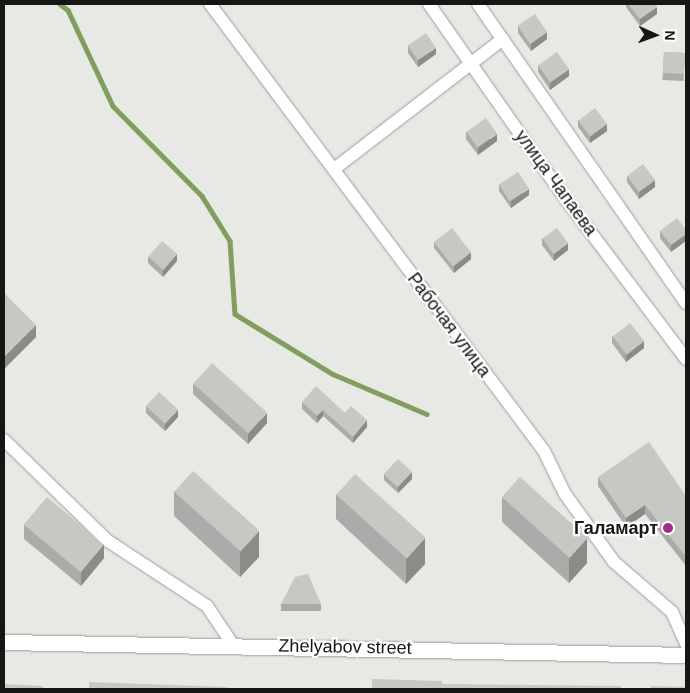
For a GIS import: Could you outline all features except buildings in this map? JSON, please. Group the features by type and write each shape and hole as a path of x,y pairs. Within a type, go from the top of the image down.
{"street":[{"name":"Рабочая улица","path":"210,4 544,451 565,494 614,562 672,612 686,644"},
{"name":"улица Чапаева","path":"429,4 567,201 686,360"},
{"path":"478,4 686,303"},
{"path":"334,169 503,39"},
{"path":"4,440 108,541 207,606 233,645"},
{"name":"Zhelyabov street","path":"4,642 686,655"}],"waterway":[{"path":"60,4 68,10 113,106 202,196 230,241 235,314 333,374 427,414"}],"place":[{"name":"Галамарт","path":"668,528"}]}
